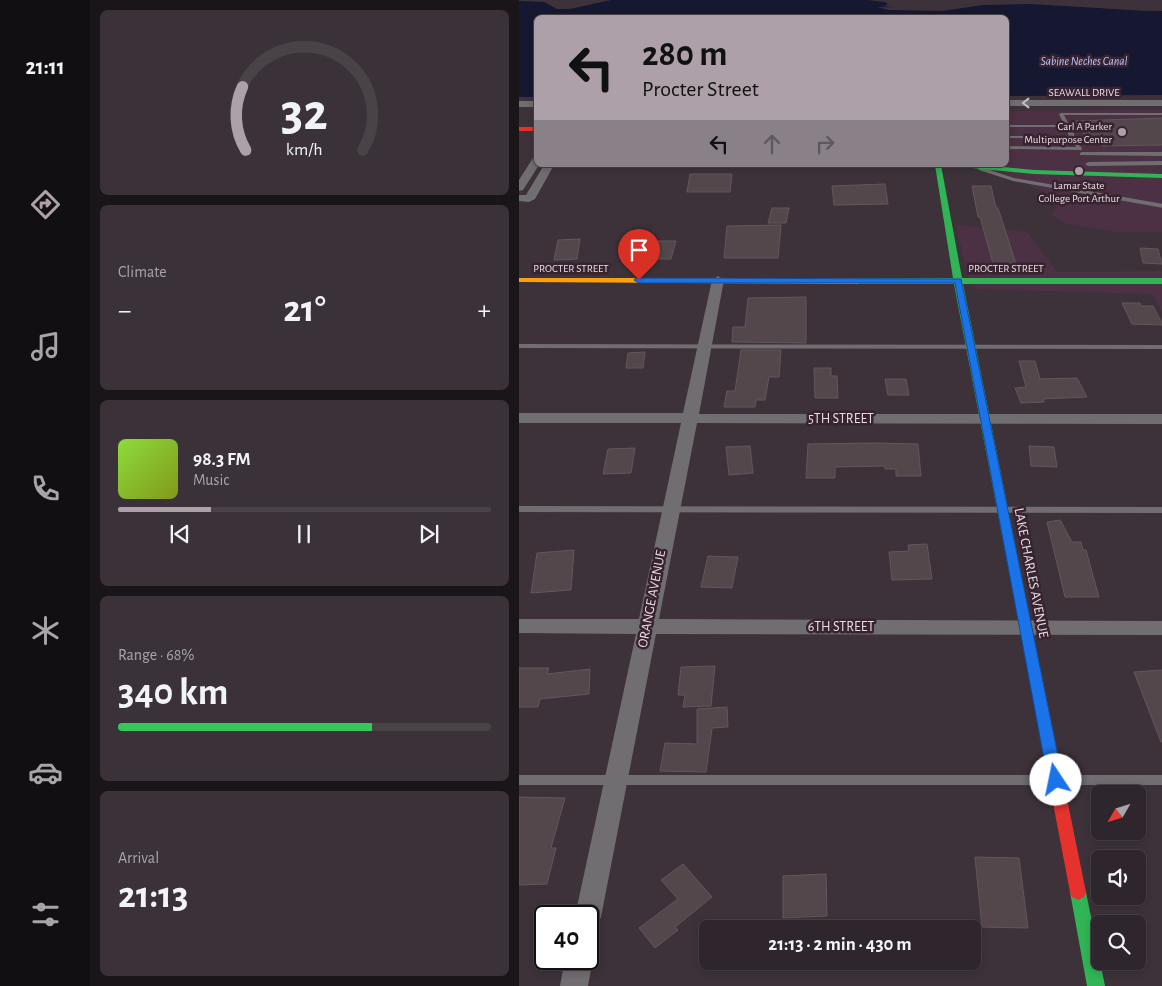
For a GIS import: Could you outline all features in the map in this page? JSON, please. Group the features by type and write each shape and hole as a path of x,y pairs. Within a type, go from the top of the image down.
{"street":[{"name":"SEAWALL DRIVE","path":"1009,103 1162,103"},
{"path":"519,104 534,104"},
{"path":"519,129 534,129"},
{"path":"519,188 534,165"},
{"path":"519,198 529,199 548,167"},
{"name":"LAKE CHARLES AVENUE","path":"938,167 958,281 1096,986"},
{"path":"982,167 1162,176"},
{"name":"PROCTER STREET","path":"519,280 1162,281"},
{"name":"ORANGE AVENUE","path":"590,905 718,280"},
{"name":"5TH STREET","path":"519,418 1162,419"},
{"name":"6TH STREET","path":"519,626 1162,628"},
{"path":"574,986 577,970"}],"lane":[{"path":"1094,174 1061,114 1162,114"},
{"path":"1009,126 1067,126"},
{"path":"1009,137 1073,137"},
{"path":"1009,148 1079,148"},
{"path":"1082,154 1162,154"},
{"path":"1088,164 1162,164"},
{"path":"970,167 1013,179 1162,206"},
{"path":"519,346 1162,347"},
{"path":"519,509 1162,510"},
{"path":"519,780 1162,780"}],"shaded area":[{"name":"Lamar State College Port Arthur","path":"1162,109 1162,232 1116,232 1067,224 1051,215 1060,200 1013,177 983,167 1009,167 1009,111"},
{"name":"Lamar State College Port Arthur","path":"956,225 1027,232 1057,272 1162,271 1162,312 1152,294 973,289 967,273"}],"water":[{"name":"Sabine Neches Canal","path":"611,0 867,0 888,4 884,6 917,9 1000,3 1035,3 1162,11 1162,95 1009,96 1009,15 534,15 534,97 519,97 519,1 544,2 557,9 570,9"}],"pier":[{"path":"978,2 1068,3 1133,7 1134,10 1029,4 983,5 942,11 889,10 877,7 936,8"}],"building":[{"name":"Carl A Parker Multipurpose Center","path":"1163,118 1163,145 1103,146 1101,143 1091,144 1075,121"},
{"path":"690,174 732,174 730,192 687,192"},
{"path":"885,184 888,204 834,205 832,186"},
{"path":"972,186 991,186 996,208 998,208 1017,267 994,267 980,217 978,217"},
{"path":"772,208 789,208 786,223 768,223"},
{"path":"781,225 778,258 724,258 727,226"},
{"path":"580,239 577,259 554,260 558,240"},
{"path":"656,241 676,241 671,259 650,259"},
{"path":"1140,248 1158,249 1162,264 1143,263"},
{"path":"806,297 806,343 732,342 733,327 745,327 748,298"},
{"path":"1122,303 1140,303 1141,306 1153,306 1163,325 1132,324"},
{"path":"741,350 781,350 779,377 769,377 765,400 756,400 755,407 724,407 727,391 735,391"},
{"path":"645,352 643,368 626,368 628,353"},
{"path":"1019,361 1035,361 1040,379 1077,378 1087,397 1043,399 1044,402 1021,403 1015,388 1026,387"},
{"path":"814,368 831,368 831,376 837,376 838,398 815,398"},
{"path":"885,379 906,379 909,395 888,395"},
{"path":"808,444 918,444 921,476 896,476 896,469 885,469 885,466 835,467 835,478 806,478"},
{"path":"750,446 753,473 729,475 726,447"},
{"path":"1029,446 1054,447 1057,467 1031,466"},
{"path":"635,448 631,473 603,474 608,449"},
{"path":"1060,520 1072,542 1081,542 1083,550 1086,550 1099,597 1065,597 1047,522"},
{"path":"927,544 932,579 892,580 889,552 909,551 908,545"},
{"path":"574,550 571,590 531,593 537,553"},
{"path":"708,556 738,557 732,588 701,587"},
{"path":"715,666 711,706 683,707 685,695 678,695 681,667"},
{"path":"519,668 549,668 547,674 590,669 589,694 540,699 538,707 519,707"},
{"path":"1163,670 1163,741 1161,742 1134,672"},
{"path":"727,707 728,727 712,728 706,772 660,771 665,743 697,744 697,709"},
{"path":"519,797 565,798 551,848 556,848 547,884 519,885"},
{"path":"975,857 1019,858 1028,928 982,927"},
{"path":"683,864 712,897 675,927 678,930 655,948 639,928 678,899 661,880"},
{"path":"826,874 827,916 783,918 783,876"}],"traffic: fast":[{"path":"938,167 958,281 1019,593"},
{"path":"983,167 1034,172 1163,176"},
{"path":"858,281 1163,281"},
{"path":"1078,892 1096,986"}],"traffic: slow":[{"path":"519,280 858,281"}],"traffic: jam":[{"path":"519,129 534,129"},
{"path":"1019,593 1078,892"}],"place":[{"name":"Carl A Parker Multipurpose Center","path":"1122,132"},
{"name":"Lamar State College Port Arthur","path":"1079,171"}],"route":[{"path":"639,280 958,281 1056,780"}]}
